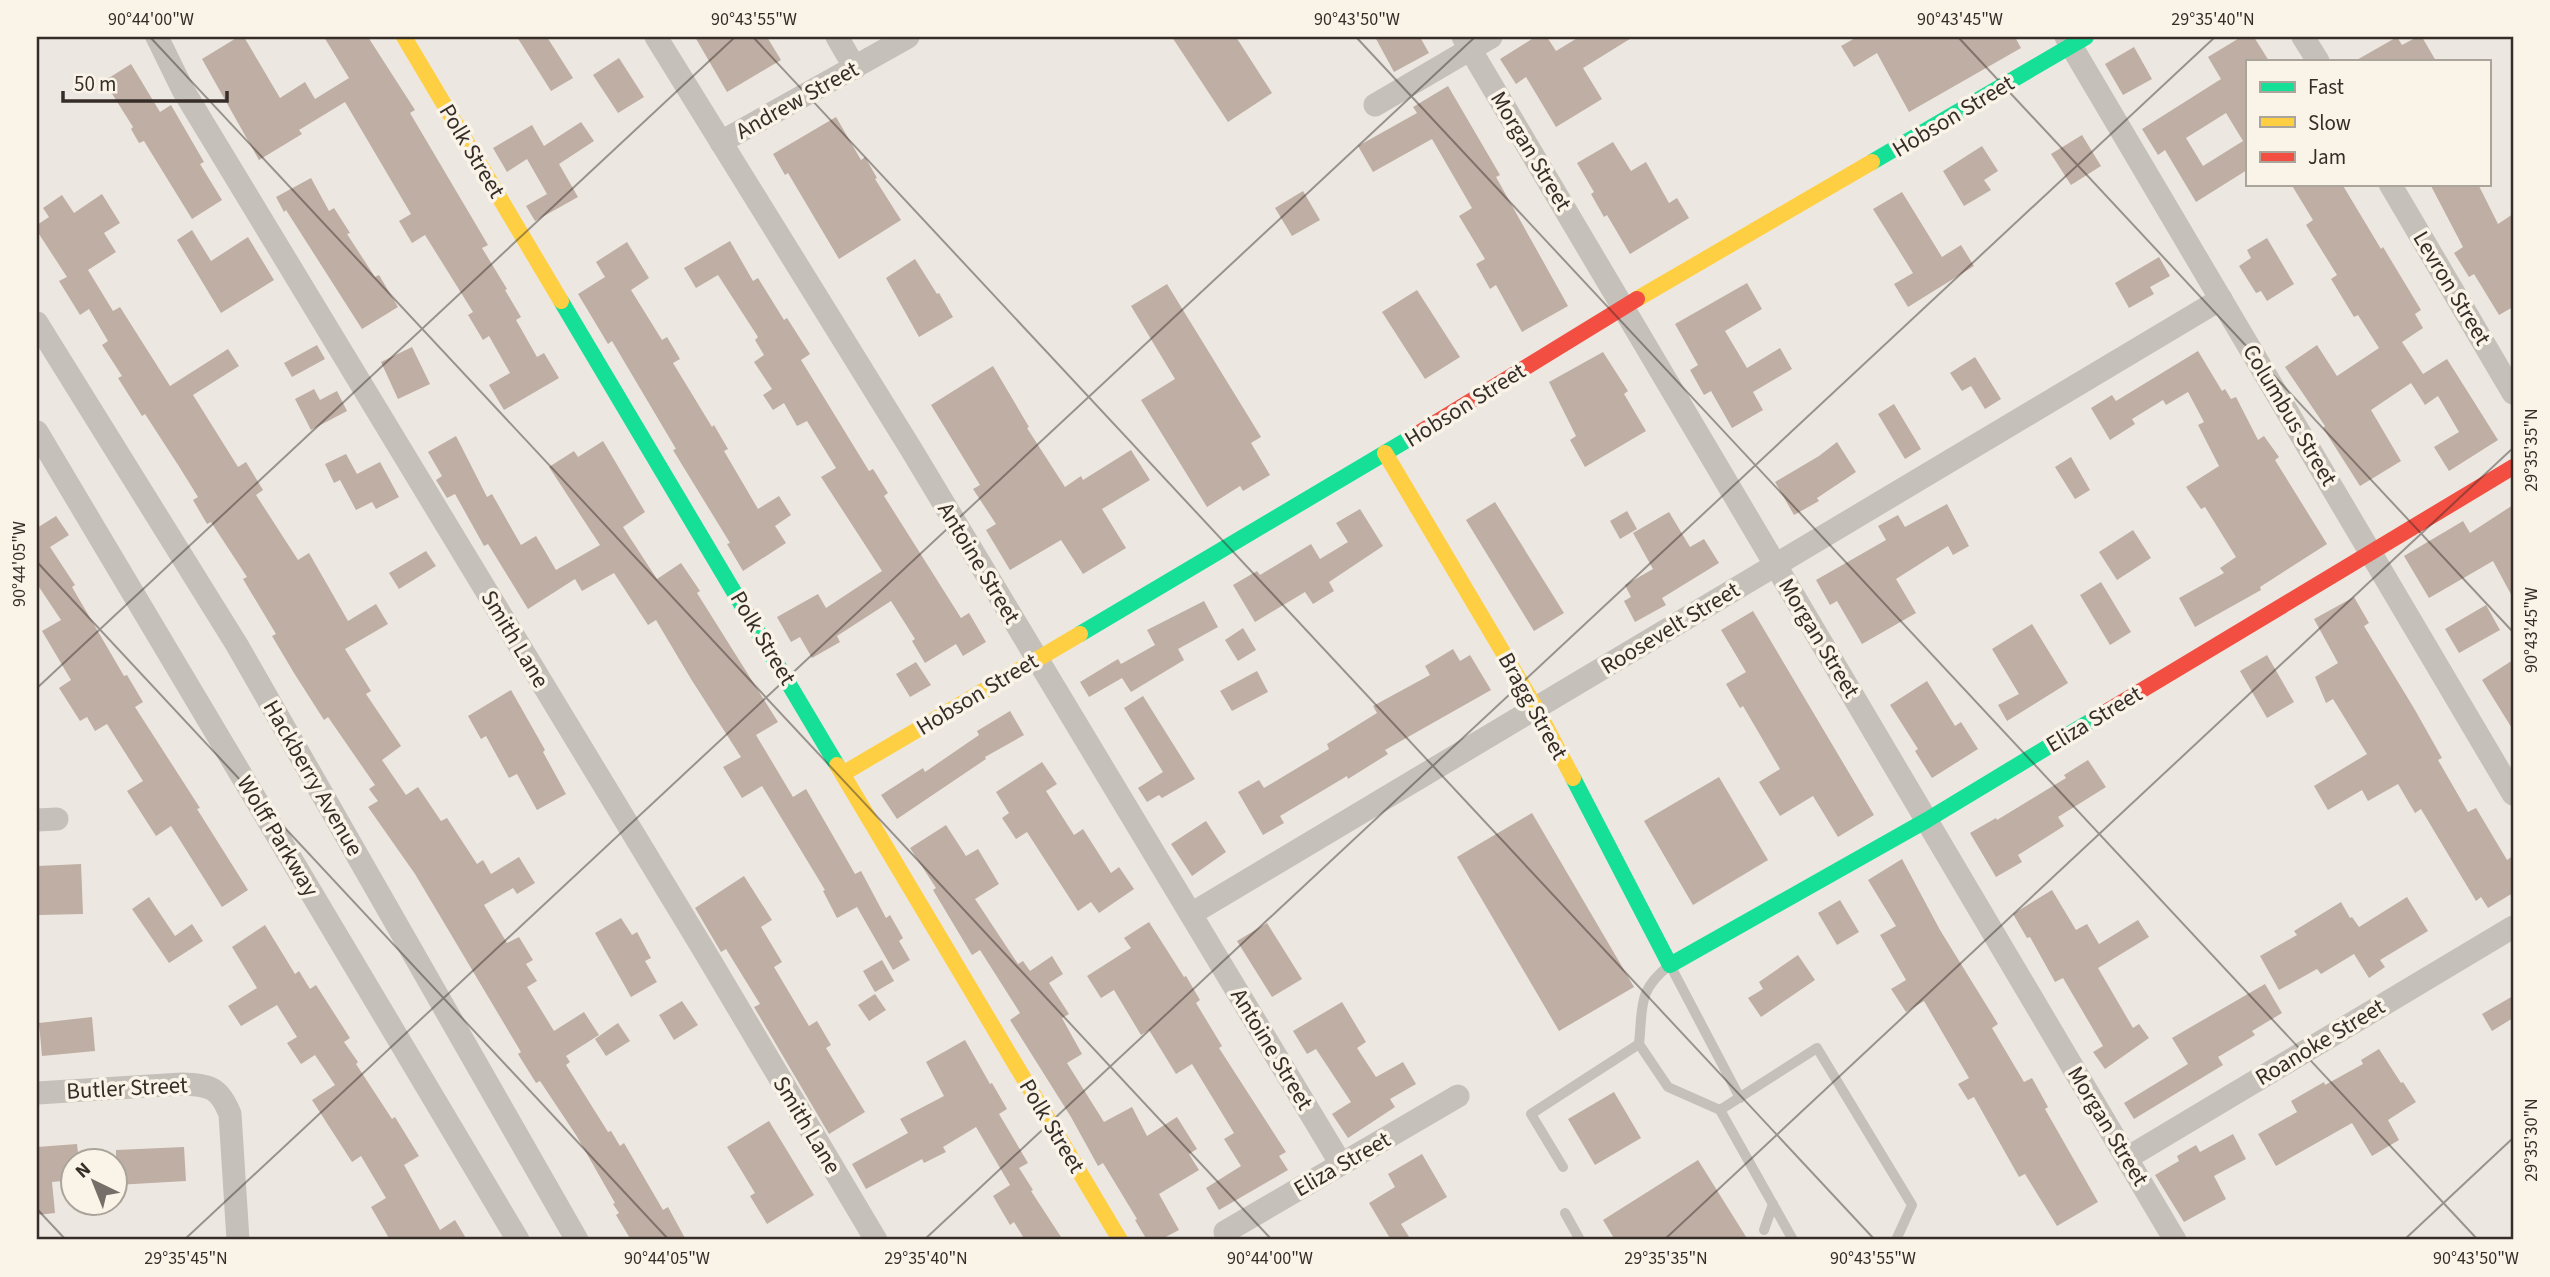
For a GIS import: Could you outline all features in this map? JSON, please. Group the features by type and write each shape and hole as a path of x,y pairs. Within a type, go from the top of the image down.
{"street":[{"name":"Smith Lane","path":"157,37 183,90 705,952 876,1240"},
{"name":"Polk Street","path":"404,37 1120,1240"},
{"name":"Antoine Street","path":"656,37 1342,1164"},
{"path":"837,37 856,68"},
{"name":"Andrew Street","path":"721,142 908,37"},
{"path":"1375,105 1467,43 1491,37"},
{"path":"2303,37 2317,60"},
{"name":"Hobson Street","path":"844,773 2075,40"},
{"name":"Columbus Street","path":"2075,40 2221,299 2513,794"},
{"name":"Morgan Street","path":"1467,43 2175,1240"},
{"name":"Levron Street","path":"2391,186 2513,393"},
{"name":"Roosevelt Street","path":"1191,914 2221,299"},
{"name":"Hackberry Avenue","path":"37,323 237,645 577,1240"},
{"name":"Wolff Parkway","path":"37,432 518,1240"},
{"name":"Bragg Street","path":"1385,453 1536,708 1670,965"},
{"name":"Eliza Street","path":"1670,965 1927,820 2513,467"},
{"name":"Roanoke Street","path":"2127,1158 2513,926"},
{"name":"Butler Street","path":"37,1093 182,1084 204,1084 216,1090 224,1099 230,1114 238,1240"},
{"name":"Eliza Street","path":"1225,1232 1458,1096"}],"lane":[{"path":"1740,1098 1670,965 1658,974 1644,991 1639,1044 1668,1087 1720,1110 1793,1240"},
{"path":"1563,1167 1531,1114 1639,1044"},
{"path":"1720,1110 1817,1048 1912,1205 1896,1240"},
{"path":"1764,1230 1773,1204"},
{"path":"1565,1213 1580,1240"}],"building":[{"path":"238,37 244,37 280,98 305,82 315,99 349,78 324,37 368,37 415,110 410,113 488,245 482,248 521,317 516,320 537,357 544,353 559,378 504,410 489,385 510,373 489,336 483,340 468,315 473,312 425,235 412,243 399,221 411,214 345,102 299,130 302,134 259,160 202,59"},
{"path":"517,37 547,37 573,78 551,91"},
{"path":"695,37 767,37 781,60 727,92"},
{"path":"1172,37 1236,37 1272,93 1228,122"},
{"path":"1375,37 1420,37 1429,53 1394,72"},
{"path":"1535,37 1547,37 1556,51 1579,37 1633,37 1583,68 1602,99 1556,127 1526,77 1516,84 1500,59"},
{"path":"1857,37 2015,37 2021,48 1909,112 1877,53 1854,67 1841,46"},
{"path":"2241,37 2254,37 2268,60 2246,60 2246,171 2196,202 2165,150 2158,155 2142,129 2221,79 2208,57","holes":["2226,113 2243,141 2203,166 2186,138"]},
{"path":"2397,37 2402,45 2422,37 2435,60 2357,60"},
{"path":"2134,47 2152,79 2123,95 2105,64"},
{"path":"619,58 644,97 618,113 593,75"},
{"path":"131,64 160,112 171,105 204,162 200,164 222,200 192,219 144,141 139,143 131,129 133,127 104,81"},
{"path":"1448,86 1500,175 1496,177 1568,306 1522,332 1496,285 1490,289 1476,264 1485,259 1459,216 1472,208 1432,139 1373,172 1358,146 1417,113 1413,107"},
{"path":"836,117 861,160 865,157 877,178 875,179 901,220 839,259 788,173 785,175 773,154"},
{"path":"581,122 594,141 559,164 578,197 535,221 526,206 547,194 527,159 507,172 493,148 532,125 544,146"},
{"path":"2082,135 2101,166 2071,185 2051,154"},
{"path":"1613,142 1631,171 1646,162 1669,203 1677,198 1689,218 1630,254 1607,215 1604,217 1591,194 1594,192 1577,163"},
{"path":"1982,146 1998,171 1984,180 1991,190 1964,206 1943,171"},
{"path":"311,178 329,211 334,208 350,233 347,234 375,277 379,275 398,307 362,329 276,197"},
{"path":"2292,186 2343,186 2421,310 2415,314 2423,328 2402,342 2423,374 2447,359 2498,440 2449,471 2434,447 2459,432 2438,396 2425,405 2411,383 2371,410 2401,461 2360,486 2323,428 2325,426 2285,367 2317,345 2337,376 2379,348 2358,315 2354,317 2331,279 2337,275 2306,225 2313,220"},
{"path":"2431,186 2479,186 2498,224 2513,214 2513,307 2499,315 2474,274 2469,277 2454,253 2463,247"},
{"path":"1303,191 1320,220 1292,236 1275,208"},
{"path":"1902,192 1942,257 1961,245 1974,266 1908,307 1894,284 1913,273 1873,209"},
{"path":"102,194 120,223 104,233 116,252 88,270 113,311 120,307 170,386 228,349 239,366 193,395 238,467 246,462 263,490 256,495 298,560 309,553 348,621 376,604 388,624 345,649 371,691 366,694 401,746 382,760 406,795 418,787 441,821 447,818 477,864 483,860 491,874 519,857 535,883 517,894 513,888 484,905 507,943 519,937 533,960 526,964 537,981 527,987 554,1031 584,1012 599,1035 566,1056 570,1062 566,1065 608,1132 611,1131 620,1146 624,1143 663,1210 668,1207 686,1240 631,1240 616,1215 619,1213 613,1204 615,1203 576,1135 540,1081 536,1083 518,1054 521,1052 415,874 368,807 378,801 369,789 375,785 328,717 324,720 294,673 272,636 276,634 243,579 247,577 211,522 207,524 193,500 198,497 145,414 142,416 118,378 122,376 102,345 108,341 89,309 80,315 59,281 67,277 37,231 37,225 49,217 43,208 62,195 74,213"},
{"path":"192,230 211,261 248,237 274,280 221,313 177,240"},
{"path":"2267,238 2294,284 2267,301 2261,291 2256,293 2239,266 2251,258 2247,250"},
{"path":"730,241 753,281 758,278 784,320 787,318 810,354 801,360 869,471 873,469 888,493 884,496 961,618 969,613 986,642 963,656 956,644 925,663 912,641 915,639 891,601 837,636 840,642 812,658 800,637 791,642 777,617 818,594 826,608 882,571 821,477 836,468 807,421 797,426 784,403 773,410 763,395 772,389 754,362 764,355 755,340 758,337 718,275 696,288 684,268"},
{"path":"627,242 649,278 631,290 662,340 667,337 680,359 673,363 728,449 724,451 758,509 779,496 791,515 775,526 786,543 743,571 727,544 730,543 673,450 676,449 612,341 608,344 578,294 605,277 596,262"},
{"path":"2159,257 2170,276 2150,287 2154,294 2129,308 2115,283"},
{"path":"915,259 953,317 919,337 886,278"},
{"path":"1747,283 1762,309 1725,331 1747,368 1780,348 1792,369 1753,392 1763,410 1732,428 1711,391 1704,395 1690,370 1698,365 1675,324"},
{"path":"1167,284 1261,437 1251,443 1270,475 1243,491 1240,486 1207,507 1141,400 1175,379 1131,306"},
{"path":"1417,290 1460,357 1425,379 1382,312"},
{"path":"317,345 325,359 292,377 284,363"},
{"path":"412,347 430,384 398,399 381,362"},
{"path":"2198,351 2222,391 2225,389 2231,399 2236,397 2258,440 2264,436 2279,457 2275,460 2327,544 2260,587 2261,590 2195,627 2179,598 2224,573 2220,568 2236,557 2205,507 2201,509 2186,487 2219,466 2198,425 2204,422 2188,392 2166,405 2163,400 2132,419 2135,424 2110,440 2091,408 2112,395 2116,401"},
{"path":"1603,352 1628,391 1624,394 1646,431 1585,467 1570,440 1576,436 1549,382"},
{"path":"1975,357 2001,399 1985,409 1971,386 1962,391 1950,373"},
{"path":"993,366 1029,427 1027,428 1065,487 1081,476 1083,480 1131,450 1150,480 1102,509 1126,548 1083,574 1061,540 1010,570 986,530 996,524 973,489 980,485 931,405"},
{"path":"314,389 320,400 337,391 347,411 311,430 295,399"},
{"path":"1894,404 1921,449 1905,459 1878,414"},
{"path":"456,436 487,497 492,494 521,545 536,536 556,570 600,545 549,467 574,451 578,457 603,441 645,512 623,527 657,579 681,563 700,591 697,593 778,722 756,735 793,797 806,789 855,874 861,871 886,918 890,915 903,938 899,941 910,960 893,970 857,907 837,918 823,891 825,890 762,786 742,798 723,767 741,757 656,620 648,625 614,573 582,591 575,579 528,609 488,544 484,546 455,494 447,498 436,480 442,476 428,452"},
{"path":"1837,442 1856,472 1817,498 1819,501 1794,515 1775,482"},
{"path":"346,454 357,474 380,462 399,497 376,509 372,502 356,510 340,480 334,483 325,464"},
{"path":"2071,457 2090,490 2075,499 2055,467"},
{"path":"1495,502 1564,613 1534,631 1466,520"},
{"path":"1947,504 1969,546 1953,555 1948,546 1896,579 1916,613 1862,644 1837,601 1830,605 1816,580 1886,540 1878,526 1898,515 1905,527"},
{"path":"2513,505 2513,598 2493,561 2429,598 2404,556 2463,521 2470,533"},
{"path":"1360,509 1383,546 1329,582 1334,591 1313,604 1305,592 1255,622 1233,585 1257,571 1260,575 1311,544 1320,559 1348,542 1336,523"},
{"path":"1627,511 1637,529 1620,539 1610,521"},
{"path":"1669,512 1690,547 1704,539 1719,563 1662,598 1666,605 1635,622 1624,601 1631,597 1625,585 1653,569 1633,533"},
{"path":"56,516 69,535 50,547 75,585 72,587 124,676 127,675 143,702 135,707 200,808 197,809 248,890 222,907 171,826 156,836 127,791 143,781 107,724 95,731 87,717 80,721 59,688 71,680 42,631 61,620 37,584 37,528"},
{"path":"2133,530 2151,558 2117,580 2099,552"},
{"path":"426,551 436,566 399,589 389,573"},
{"path":"2101,582 2131,632 2110,645 2080,595"},
{"path":"2354,597 2369,623 2364,626 2442,758 2438,760 2468,812 2476,808 2507,860 2513,856 2513,893 2488,908 2481,897 2476,901 2421,809 2415,813 2398,784 2368,801 2362,790 2328,810 2314,786 2367,754 2333,699 2326,703 2315,677 2338,663 2314,619"},
{"path":"1204,601 1218,627 1178,649 1184,660 1131,692 1122,678 1089,697 1080,682 1118,659 1121,664 1155,645 1147,630"},
{"path":"2486,605 2500,630 2459,653 2445,629"},
{"path":"1753,611 1874,815 1838,837 1813,796 1780,816 1759,782 1780,769 1743,706 1740,708 1726,684 1746,672 1721,630"},
{"path":"2032,624 2068,683 2007,721 1998,705 2019,694 1992,649"},
{"path":"1243,628 1256,650 1238,661 1225,640"},
{"path":"1453,649 1460,661 1470,655 1491,690 1385,750 1388,754 1348,779 1347,776 1280,816 1284,823 1263,835 1238,792 1259,780 1264,788 1329,749 1327,744 1377,713 1373,706 1430,675 1425,666"},
{"path":"2267,655 2294,702 2267,718 2240,671"},
{"path":"2513,660 2513,730 2482,680"},
{"path":"916,662 931,685 910,697 896,674"},
{"path":"1257,671 1268,692 1232,711 1220,691"},
{"path":"1927,681 1955,726 1961,722 1978,749 1932,778 1915,751 1918,749 1890,705"},
{"path":"511,690 566,794 537,810 517,774 509,778 486,736 481,739 468,716"},
{"path":"1143,696 1195,779 1162,798 1159,795 1147,802 1138,788 1163,772 1124,708"},
{"path":"1010,711 1024,735 985,757 986,759 897,819 881,795 923,768 925,772 979,735 977,731"},
{"path":"2088,760 2106,787 2058,817 2064,826 2018,855 2022,862 1996,877 1970,833 1996,818 1997,820 2066,778 2064,775"},
{"path":"1042,762 1057,784 1046,791 1074,835 1083,829 1111,873 1119,867 1134,889 1099,913 1091,902 1078,911 1027,832 1016,839 1002,818 1009,813 996,792"},
{"path":"1719,777 1768,860 1693,905 1644,821"},
{"path":"1532,813 1634,987 1559,1031 1457,857"},
{"path":"1206,821 1226,852 1192,876 1171,844"},
{"path":"946,825 966,856 978,849 999,884 975,899 1018,964 1023,961 1030,971 1052,956 1063,974 1049,983 1069,1014 1062,1018 1082,1054 1067,1063 1104,1122 1132,1107 1147,1136 1177,1117 1197,1149 1189,1154 1199,1170 1159,1194 1179,1230 1160,1240 1147,1240 1103,1163 1098,1166 1071,1117 1010,1020 1020,1013 980,950 972,955 933,890 936,888 910,848"},
{"path":"1902,859 1940,930 1998,1024 1992,1028 2024,1082 2032,1078 2048,1107 2045,1109 2098,1202 2057,1226 2025,1174 2019,1177 1974,1097 1968,1100 1958,1084 1969,1078 1924,1001 1906,1012 1891,989 1906,980 1880,935 1896,926 1868,880"},
{"path":"81,864 83,914 39,915 38,866"},
{"path":"744,876 772,920 761,927 782,962 774,967 809,1026 817,1021 831,1045 826,1048 865,1112 829,1134 754,1007 760,1004 726,949 721,952 695,908"},
{"path":"2052,890 2076,930 2087,924 2099,944 2138,920 2149,937 2098,968 2133,1028 2139,1024 2149,1038 2105,1069 2093,1052 2103,1046 2063,978 2055,982 2030,937 2027,938 2013,914"},
{"path":"149,897 175,936 192,924 203,941 169,963 132,909"},
{"path":"2407,897 2428,931 2380,960 2385,967 2369,978 2354,954 2321,974 2317,969 2279,990 2260,956 2297,935 2294,931 2341,902 2359,927"},
{"path":"1840,900 1859,932 1837,945 1818,913"},
{"path":"621,918 632,935 637,932 651,958 645,961 657,982 631,997 595,933"},
{"path":"1149,922 1200,1000 1196,1003 1222,1046 1219,1048 1286,1152 1279,1156 1288,1170 1219,1210 1206,1188 1241,1166 1224,1139 1234,1133 1192,1064 1176,1074 1149,1030 1141,1035 1114,990 1101,998 1087,976 1131,948 1124,938"},
{"path":"1267,923 1302,979 1272,997 1237,941"},
{"path":"265,925 295,974 299,971 310,989 316,985 350,1038 344,1042 358,1062 356,1064 392,1119 395,1117 419,1156 404,1165 440,1230 455,1220 467,1240 390,1240 371,1207 386,1198 361,1156 352,1162 312,1100 335,1085 315,1055 301,1064 287,1043 297,1037 277,1005 241,1026 228,1006 257,988 232,947"},
{"path":"1798,955 1815,980 1761,1017 1748,998 1763,989 1759,982"},
{"path":"882,960 894,981 875,992 863,971"},
{"path":"2265,984 2282,1013 2252,1031 2255,1035 2218,1057 2223,1065 2134,1119 2124,1103 2188,1064 2172,1038"},
{"path":"875,994 886,1010 869,1021 858,1005"},
{"path":"2513,996 2513,1018 2492,1031 2482,1014"},
{"path":"682,1001 698,1025 674,1040 659,1015"},
{"path":"1342,1002 1366,1042 1357,1048 1376,1077 1403,1062 1416,1084 1390,1099 1395,1107 1348,1138 1332,1114 1351,1102 1316,1049 1307,1054 1293,1031"},
{"path":"92,1017 95,1051 42,1056 39,1023"},
{"path":"618,1023 630,1041 606,1056 595,1039"},
{"path":"965,1040 1007,1109 999,1114 1028,1163 1019,1168 1063,1240 1025,1240 1014,1222 1010,1225 993,1196 1010,1185 976,1127 943,1147 946,1152 924,1163 922,1159 866,1189 852,1164 908,1133 900,1119 944,1096 926,1062"},
{"path":"2379,1049 2416,1102 2388,1120 2399,1140 2372,1156 2352,1123 2276,1166 2258,1134 2297,1112 2291,1101 2363,1064 2361,1060"},
{"path":"1614,1092 1641,1138 1595,1165 1568,1119"},
{"path":"769,1121 814,1195 767,1224 750,1196 755,1193 727,1147"},
{"path":"2233,1134 2246,1159 2214,1176 2226,1199 2184,1222 2155,1175 2179,1161 2177,1156 2196,1145 2200,1152"},
{"path":"77,1144 77,1148 60,1148 60,1181 52,1182 55,1213 37,1215 37,1147"},
{"path":"184,1147 186,1181 130,1184 130,1149"},
{"path":"1422,1154 1447,1197 1401,1224 1411,1240 1391,1240 1369,1203 1395,1187 1388,1174"},
{"path":"1698,1160 1748,1240 1615,1240 1603,1220"}],"traffic: fast":[{"path":"1872,162 2086,37"},
{"path":"561,301 837,765"},
{"path":"1080,634 1417,434"},
{"path":"1573,778 1670,965 1927,820 2099,716"}],"traffic: slow":[{"path":"404,37 561,301"},
{"path":"1637,299 1872,162"},
{"path":"1385,453 1536,708 1573,778"},
{"path":"844,773 1080,634"},
{"path":"837,765 1120,1240"}],"traffic: jam":[{"path":"1417,434 1637,299"},
{"path":"2099,716 2513,467"}]}
